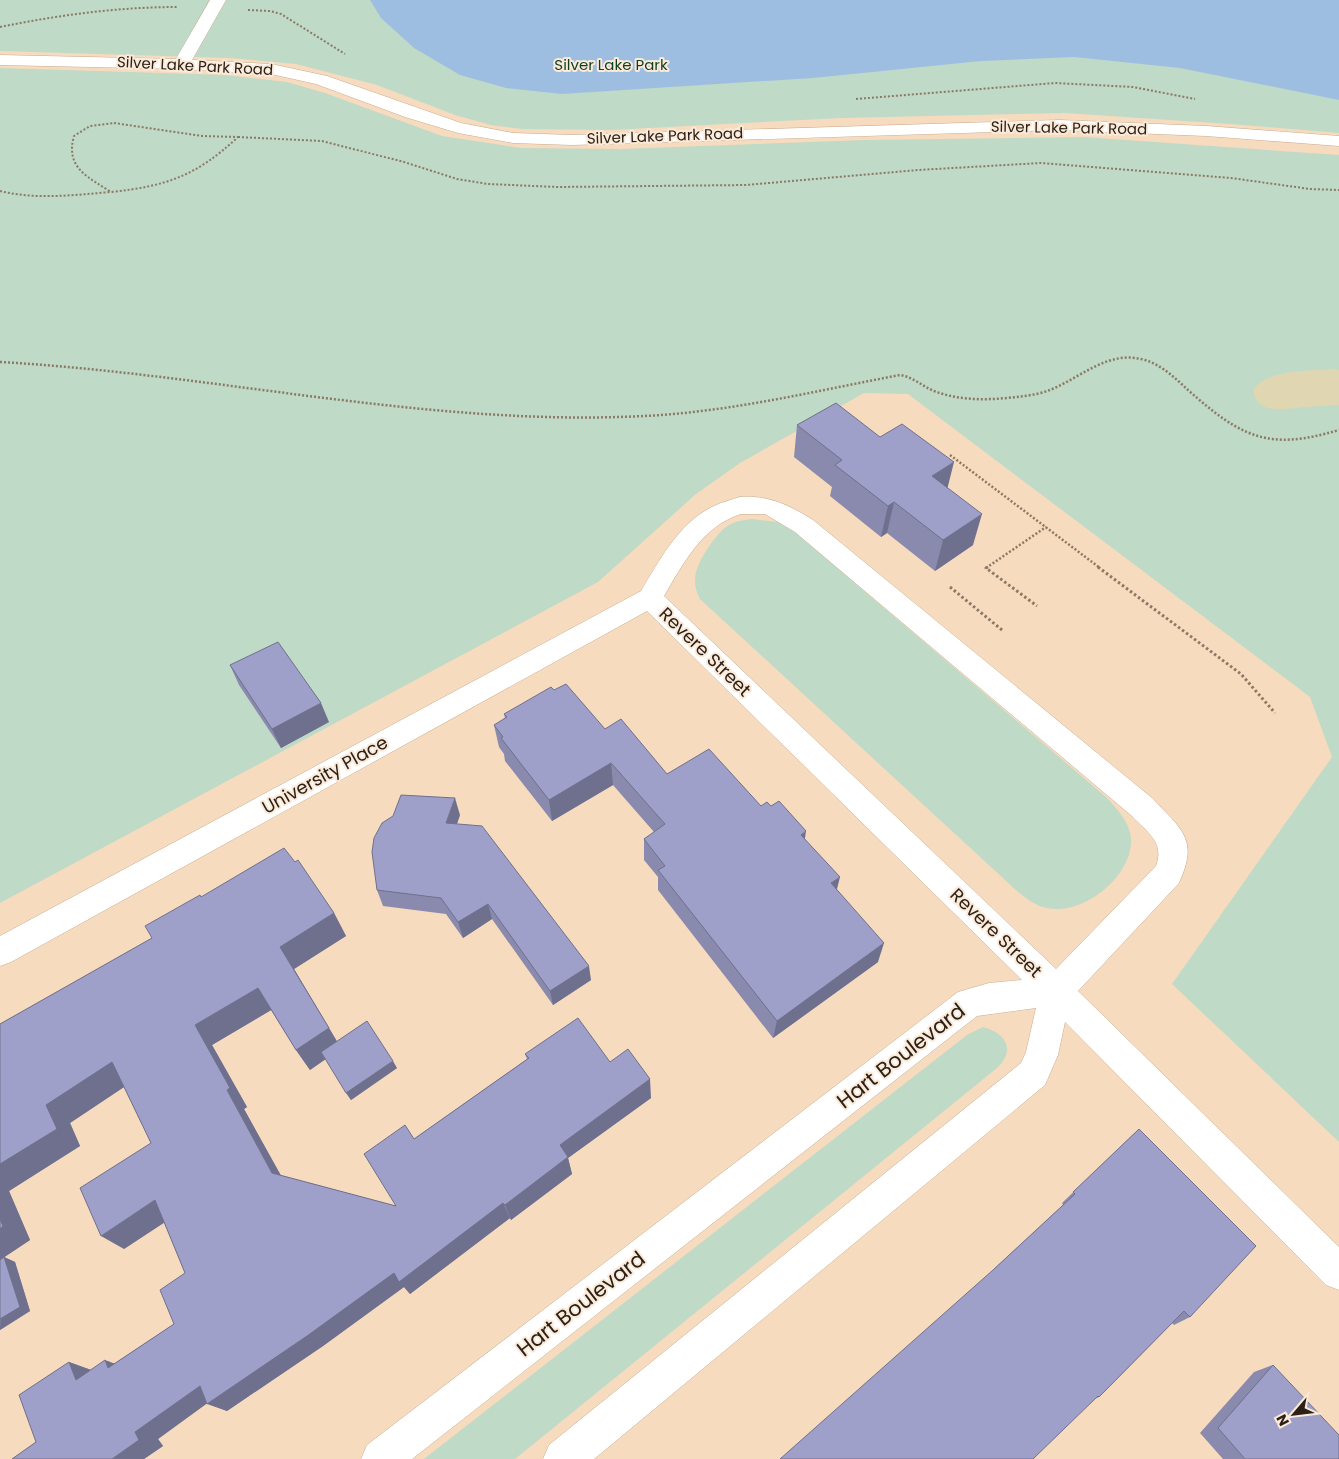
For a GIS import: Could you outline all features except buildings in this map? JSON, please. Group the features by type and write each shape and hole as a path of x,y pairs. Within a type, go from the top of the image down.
{"street":[{"path":"181,64 218,0"},
{"name":"Silver Lake Park Road","path":"0,60 181,64 271,70 312,78 411,114 458,128 512,138 572,140 905,128 1059,125 1206,131 1339,141"},
{"path":"563,1459 1033,1074 1042,1054 1056,991 1168,874 1173,861 1174,846 1142,807 804,526 787,515 769,507 749,505 717,513 704,522 683,544 650,598"},
{"name":"University Place","path":"0,952 650,598"},
{"name":"Revere Street","path":"650,598 1056,991 1339,1272"},
{"name":"Hart Boulevard","path":"380,1459 969,1002 1056,991"}],"path":[{"path":"0,27 98,10 136,7 182,8"},
{"path":"243,10 270,11 281,14 349,57"},
{"path":"852,100 1054,83 1133,87 1203,100"},
{"path":"111,192 76,167 70,157 69,151 74,136 90,126 114,123 202,136 322,141 395,159 457,179 488,184 558,187 746,185 918,170 1041,163 1231,178 1310,189 1339,190"},
{"path":"0,191 33,198 139,190 175,181 206,165 238,137"},
{"path":"0,362 74,366 362,402 480,413 583,417 645,416 728,407 900,375 908,376 934,391 948,395 985,399 1017,397 1038,394 1055,388 1108,361 1130,357 1158,366 1174,377 1225,421 1244,432 1270,440 1292,442 1314,439 1339,430"},
{"path":"950,455 1241,674 1275,713"},
{"path":"1037,606 986,568 1047,527"},
{"path":"950,588 1002,630"}],"green space":[{"name":"Silver Lake Park","path":"0,0 1339,0 1339,133 1065,113 841,118 611,130 523,129 491,125 455,115 377,85 296,64 230,58 0,51"},
{"path":"0,68 225,75 287,82 325,93 442,136 522,148 621,149 866,140 1083,137 1339,155 1339,1142 1172,984 1332,757 1310,697 908,394 864,393 740,463 696,494 598,582 0,903"},
{"path":"752,519 778,522 796,533 1106,797 1126,821 1131,839 1124,867 1115,879 1090,899 1076,906 1061,909 1047,908 1031,901 1017,891 700,599 695,585 696,571 710,545 721,531 729,525"},
{"path":"983,1027 998,1033 1006,1043 1006,1055 997,1068 515,1459 424,1459 967,1035"}],"sand":[{"path":"1339,370 1339,405 1273,409 1260,404 1253,390 1268,378 1278,375 1290,372"}],"water":[{"path":"370,0 1339,0 1339,100 1180,68 1074,57 981,61 813,78 562,94 506,88 460,75 414,48 381,18"}]}
